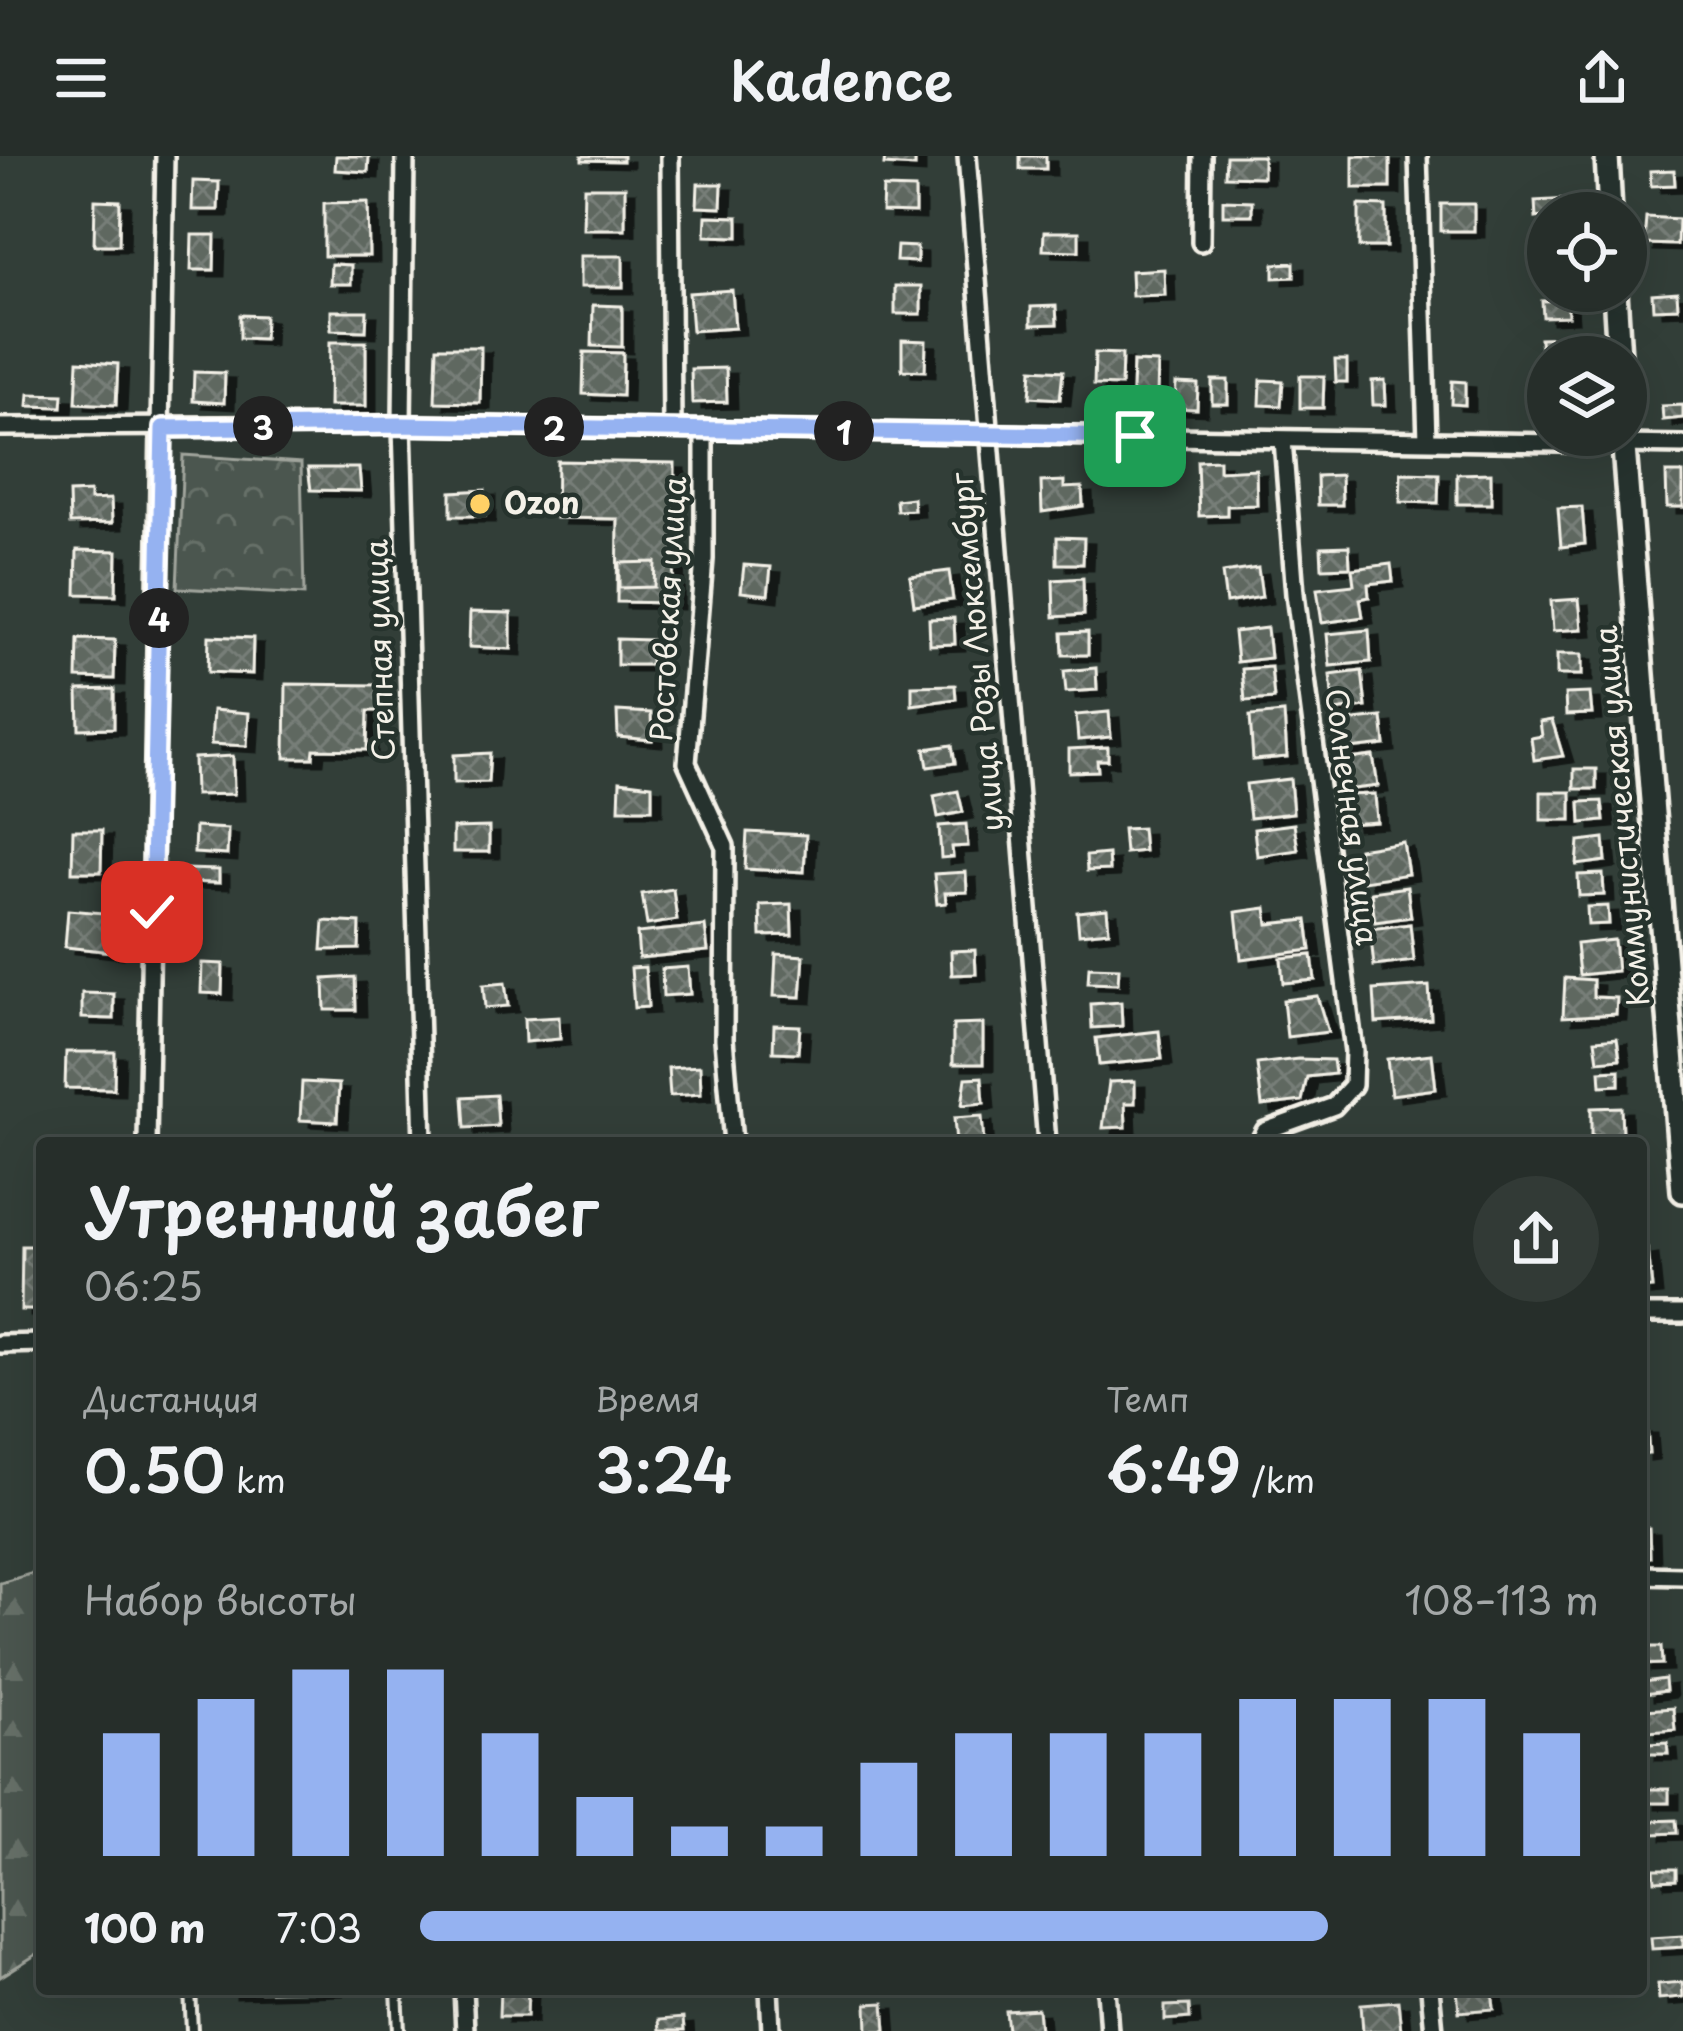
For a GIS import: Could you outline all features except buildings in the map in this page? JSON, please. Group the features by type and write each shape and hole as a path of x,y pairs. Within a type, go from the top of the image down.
{"main road":[{"path":"1607,156 1609,192"},
{"name":"Коммунистическая улица","path":"1624,456 1683,1191"}],"street":[{"path":"147,1137 165,156"},
{"name":"Степная улица","path":"405,156 402,425 423,1137"},
{"path":"670,156 672,429"},
{"name":"улица Розы Люксембург","path":"967,156 1046,1137"},
{"path":"1202,156 1202,242"},
{"path":"1418,156 1427,440"},
{"path":"0,427 402,425 1283,440 1527,439"},
{"name":"Ростовская улица","path":"704,429 704,559 687,763 724,846 724,1039 732,1137"},
{"name":"Солнечная улица","path":"1262,1137 1265,1131 1334,1106 1353,1085 1354,1068 1295,594 1283,440"},
{"path":"1647,441 1683,445"},
{"path":"1647,1315 1683,1314"},
{"path":"0,1344 36,1343"},
{"path":"1647,1575 1683,1576"},
{"path":"463,1995 465,2031"},
{"path":"769,1995 771,2031"},
{"path":"1106,1995 1109,2031"},
{"path":"1431,1995 1434,2031"}],"lane":[{"path":"190,1995 192,2031"},
{"path":"397,1995 399,2031"}],"green space":[{"path":"183,455 301,463 304,595 177,588"},
{"path":"36,1572 36,1955 0,1977 0,1583"}],"place":[{"name":"Ozon","path":"480,504"}],"route":[{"path":"152,912 163,428 402,425 1135,436"}]}
